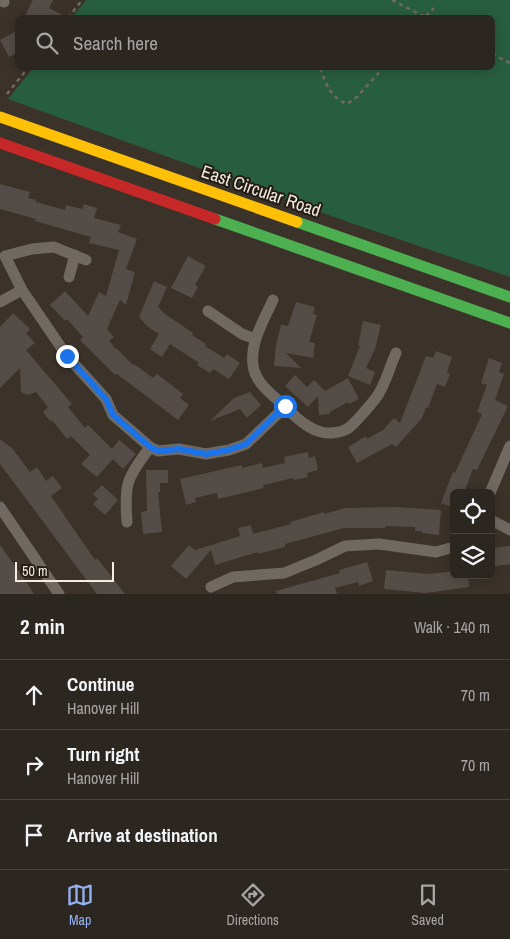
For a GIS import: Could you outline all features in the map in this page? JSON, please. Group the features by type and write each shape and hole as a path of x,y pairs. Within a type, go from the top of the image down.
{"highway":[{"name":"East Circular Road","path":"0,117 510,297"},
{"path":"0,143 510,323"}],"street":[{"path":"86,260 54,248 3,251 22,290 67,356 106,399 113,415 150,447 158,451 179,449 206,454 228,450 246,444 285,406"},
{"path":"69,277 75,255"},
{"path":"0,302 22,290"},
{"path":"273,300 256,339 252,356 256,378 302,422 321,432 332,433 347,429 378,394 396,353"},
{"path":"208,311 242,334 256,339"},
{"path":"492,489 510,446"},
{"path":"127,522 125,495 129,476 150,447"},
{"path":"0,507 59,594"},
{"path":"495,522 510,530"},
{"path":"211,587 233,577 284,572 316,560 345,546 380,544 436,552 450,548"}],"path":[{"path":"70,15 82,0"},
{"path":"392,0 422,15"},
{"path":"428,15 434,8"},
{"path":"495,56 510,64"},
{"path":"7,94 26,70"},
{"path":"321,70 336,99 348,104 357,97 381,70"}],"green space":[{"path":"86,0 510,0 510,277 351,223 8,99 31,70 495,70 495,15 74,15"}],"building":[{"path":"33,0 53,0 49,8 63,15 26,15"},
{"path":"15,32 15,54 9,57 0,40"},
{"path":"0,184 30,192 28,198 65,210 66,205 82,209 84,204 97,208 94,218 121,225 118,232 137,239 126,269 135,272 126,305 120,300 107,329 114,337 109,341 133,365 153,378 157,374 183,394 180,398 189,405 178,420 117,374 115,375 80,340 83,337 67,319 65,321 50,305 65,291 88,316 99,292 106,296 119,250 89,243 91,237 0,209"},
{"path":"188,256 206,266 195,285 198,287 192,298 171,288"},
{"path":"154,281 167,287 158,307 165,314 193,333 192,335 206,344 205,346 224,358 227,354 240,363 229,379 213,369 210,373 197,365 199,363 170,344 162,357 150,349 159,334 148,327 139,317"},
{"path":"296,302 315,307 313,314 317,315 309,342 315,343 313,358 286,353 301,368 274,366 276,345 281,325 288,326"},
{"path":"13,313 30,329 26,333 35,343 26,350 72,404 68,407 85,428 88,425 112,449 119,440 136,454 123,469 113,459 97,477 81,464 90,455 71,436 67,439 52,420 51,422 43,412 48,407 36,392 27,395 21,392 20,368 0,388 0,327"},
{"path":"363,321 381,325 375,349 366,368 375,372 370,385 348,376 360,346 358,345"},
{"path":"436,351 452,357 447,372 450,374 445,387 437,384 422,418 396,447 392,444 357,463 348,447 366,436 367,439 383,430 394,418 400,423 426,356 433,358"},
{"path":"489,358 502,363 499,372 504,374 495,400 508,406 477,470 473,469 466,489 450,489 450,506 441,503 453,472 455,473 482,414 477,412 487,385 481,383"},
{"path":"295,375 307,387 314,380 325,391 348,378 359,399 349,404 348,402 330,412 330,414 319,415 318,396 308,407 285,386"},
{"path":"250,392 261,405 247,418 240,409 210,421 234,398"},
{"path":"0,439 12,448 30,472 37,467 46,481 53,476 62,488 51,496 95,560 97,558 125,594 97,594 0,464"},
{"path":"308,452 309,458 315,456 318,470 307,473 308,477 294,480 293,478 263,485 264,488 218,499 217,493 195,498 196,502 186,505 180,479 242,465 242,468 262,463 263,468 285,463 284,457"},
{"path":"146,470 168,470 168,483 160,483 160,492 158,492 162,532 143,534 141,512 147,511"},
{"path":"102,485 118,500 105,515 93,504 98,499 93,494"},
{"path":"395,507 441,510 439,535 415,531 415,527 344,528 285,544 285,547 258,554 258,552 215,565 211,550 186,579 171,566 189,545 195,550 240,536 238,528 251,525 253,534 291,524 290,522 324,512 324,514 345,508"},
{"path":"0,545 25,580 34,594 0,594"},
{"path":"510,546 510,564 495,566 495,548"},
{"path":"367,562 373,581 359,586 358,582 335,588 337,594 277,594 276,591 340,573 339,570"},
{"path":"386,570 429,574 450,571 450,579 468,579 469,587 426,593 384,589"}],"traffic: fast":[{"path":"215,219 510,323"},
{"path":"297,222 510,297"}],"traffic: slow":[{"path":"0,117 297,222"}],"traffic: jam":[{"path":"0,143 215,219"}],"route":[{"path":"67,356 98,388 106,399 113,415 150,447 158,451 179,449 206,454 246,444 285,406"}]}
